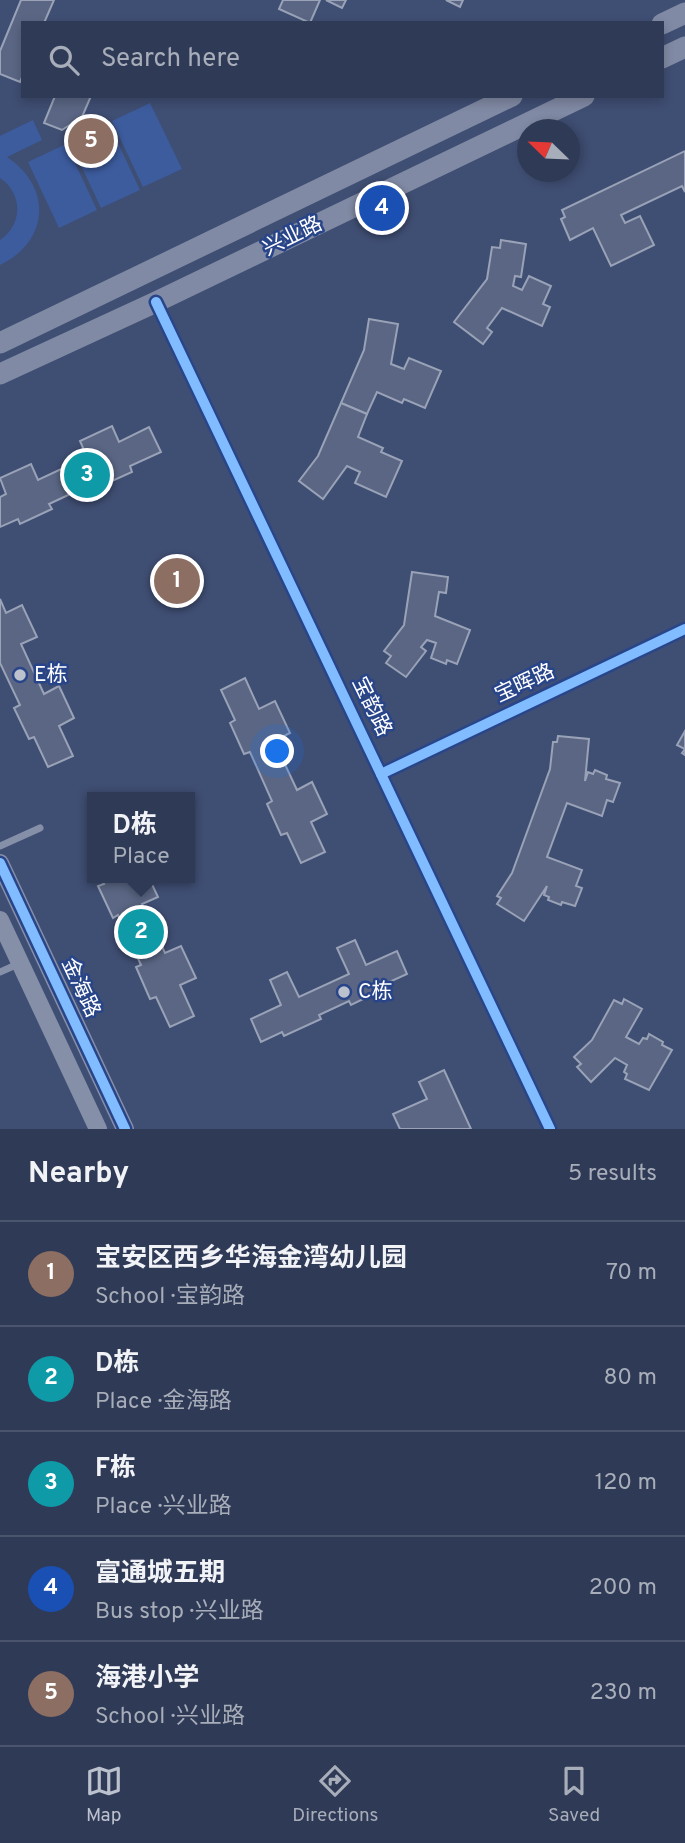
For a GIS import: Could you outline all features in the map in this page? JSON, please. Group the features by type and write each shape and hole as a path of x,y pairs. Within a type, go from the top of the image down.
{"main road":[{"path":"664,23 685,13"},
{"path":"664,57 685,47"},
{"name":"兴业路","path":"0,343 508,98"},
{"name":"兴业路","path":"0,374 580,98"}],"street":[{"name":"宝韵路","path":"156,302 551,1129"},
{"name":"宝晖路","path":"381,774 685,629"},
{"name":"金海路","path":"0,863 125,1129"},
{"name":"金海路","path":"0,920 98,1129"}],"lane":[{"path":"0,846 40,828"},
{"path":"0,972 20,963"}],"shaded area":[{"path":"150,103 182,169 143,187 112,121"},
{"path":"33,120 42,140 7,157 22,169 32,183 38,198 36,228 29,242 17,255 0,265 0,240 13,226 17,209 13,192 0,178 0,136"},
{"path":"109,124 140,190 101,208 70,142"},
{"path":"66,144 97,210 59,228 28,162"}],"building":[{"path":"21,0 54,0 45,21 21,21 20,82 0,74 0,51"},
{"path":"283,0 320,0 311,21 279,9"},
{"path":"326,0 346,0 342,8"},
{"path":"446,0 463,0 460,7"},
{"path":"54,98 90,98 82,117 62,130 44,123"},
{"path":"685,151 685,192 682,186 621,215 625,223 640,216 654,245 611,266 593,228 570,240 561,219 565,217 562,210"},
{"path":"501,240 526,244 521,277 515,276 513,286 522,290 529,276 551,286 543,304 550,307 542,326 502,308 487,328 492,332 483,344 454,322 487,279 492,247 500,248"},
{"path":"369,319 398,324 391,364 404,369 409,358 441,371 425,408 404,399 402,403 377,392 367,414 341,403 364,350"},
{"path":"341,403 367,414 358,437 383,448 381,452 402,461 386,497 355,483 360,472 347,466 323,499 299,481 318,456"},
{"path":"112,426 119,442 149,427 161,452 130,466 132,472 101,486 98,481 49,504 52,509 20,524 18,519 0,527 0,497 6,494 0,478 31,464 38,480 87,457 80,441"},
{"path":"412,572 448,577 446,593 439,592 435,616 470,630 457,664 447,660 446,664 431,658 436,643 427,640 421,647 426,651 406,677 386,663 391,656 384,651 404,625"},
{"name":"E栋","path":"0,599 6,613 22,605 37,637 21,644 44,694 59,686 74,718 59,726 73,756 48,767 34,737 29,739 14,708 20,705 0,663"},
{"path":"245,678 259,709 275,701 290,733 274,741 297,790 312,782 327,814 311,822 325,852 301,863 287,833 281,835 267,804 272,801 250,752 244,754 230,723 235,720 221,690"},
{"path":"685,731 685,749 677,745"},
{"path":"558,736 589,739 585,781 588,772 593,774 595,770 607,775 606,779 620,783 613,802 607,800 602,816 567,803 547,857 582,870 576,886 582,888 575,906 548,900 549,897 544,895 547,886 524,921 497,904 501,898 497,896 512,873 550,769 553,742 557,742"},
{"path":"151,883 158,897 142,904 165,953 181,946 196,978 180,985 194,1016 170,1027 156,997 150,999 136,967 141,965 118,915 113,918 98,886"},
{"name":"C栋","path":"355,940 366,965 397,951 407,974 387,983 388,987 351,1005 349,1001 319,1015 321,1019 284,1036 282,1032 261,1042 251,1019 281,1005 270,980 287,972 299,997 349,974 337,948"},
{"path":"624,999 642,1009 626,1037 639,1044 643,1038 647,1039 649,1034 672,1050 649,1090 625,1079 627,1065 615,1058 591,1082 577,1067 581,1064 574,1057 592,1040 614,1000 622,1004"},
{"path":"444,1070 471,1129 400,1129 393,1114 427,1099 419,1082"}],"cycle path":[{"path":"156,302 550,1129"},
{"path":"381,774 685,629"},
{"path":"0,863 125,1129"}],"place":[{"name":"海港小学","path":"91,141"},
{"name":"富通城五期","path":"382,208"},
{"name":"F栋","path":"87,475"},
{"name":"宝安区西乡华海金湾幼儿园","path":"177,581"},
{"name":"E栋","path":"20,675"},
{"name":"D栋","path":"141,932"},
{"name":"C栋","path":"344,992"}]}
